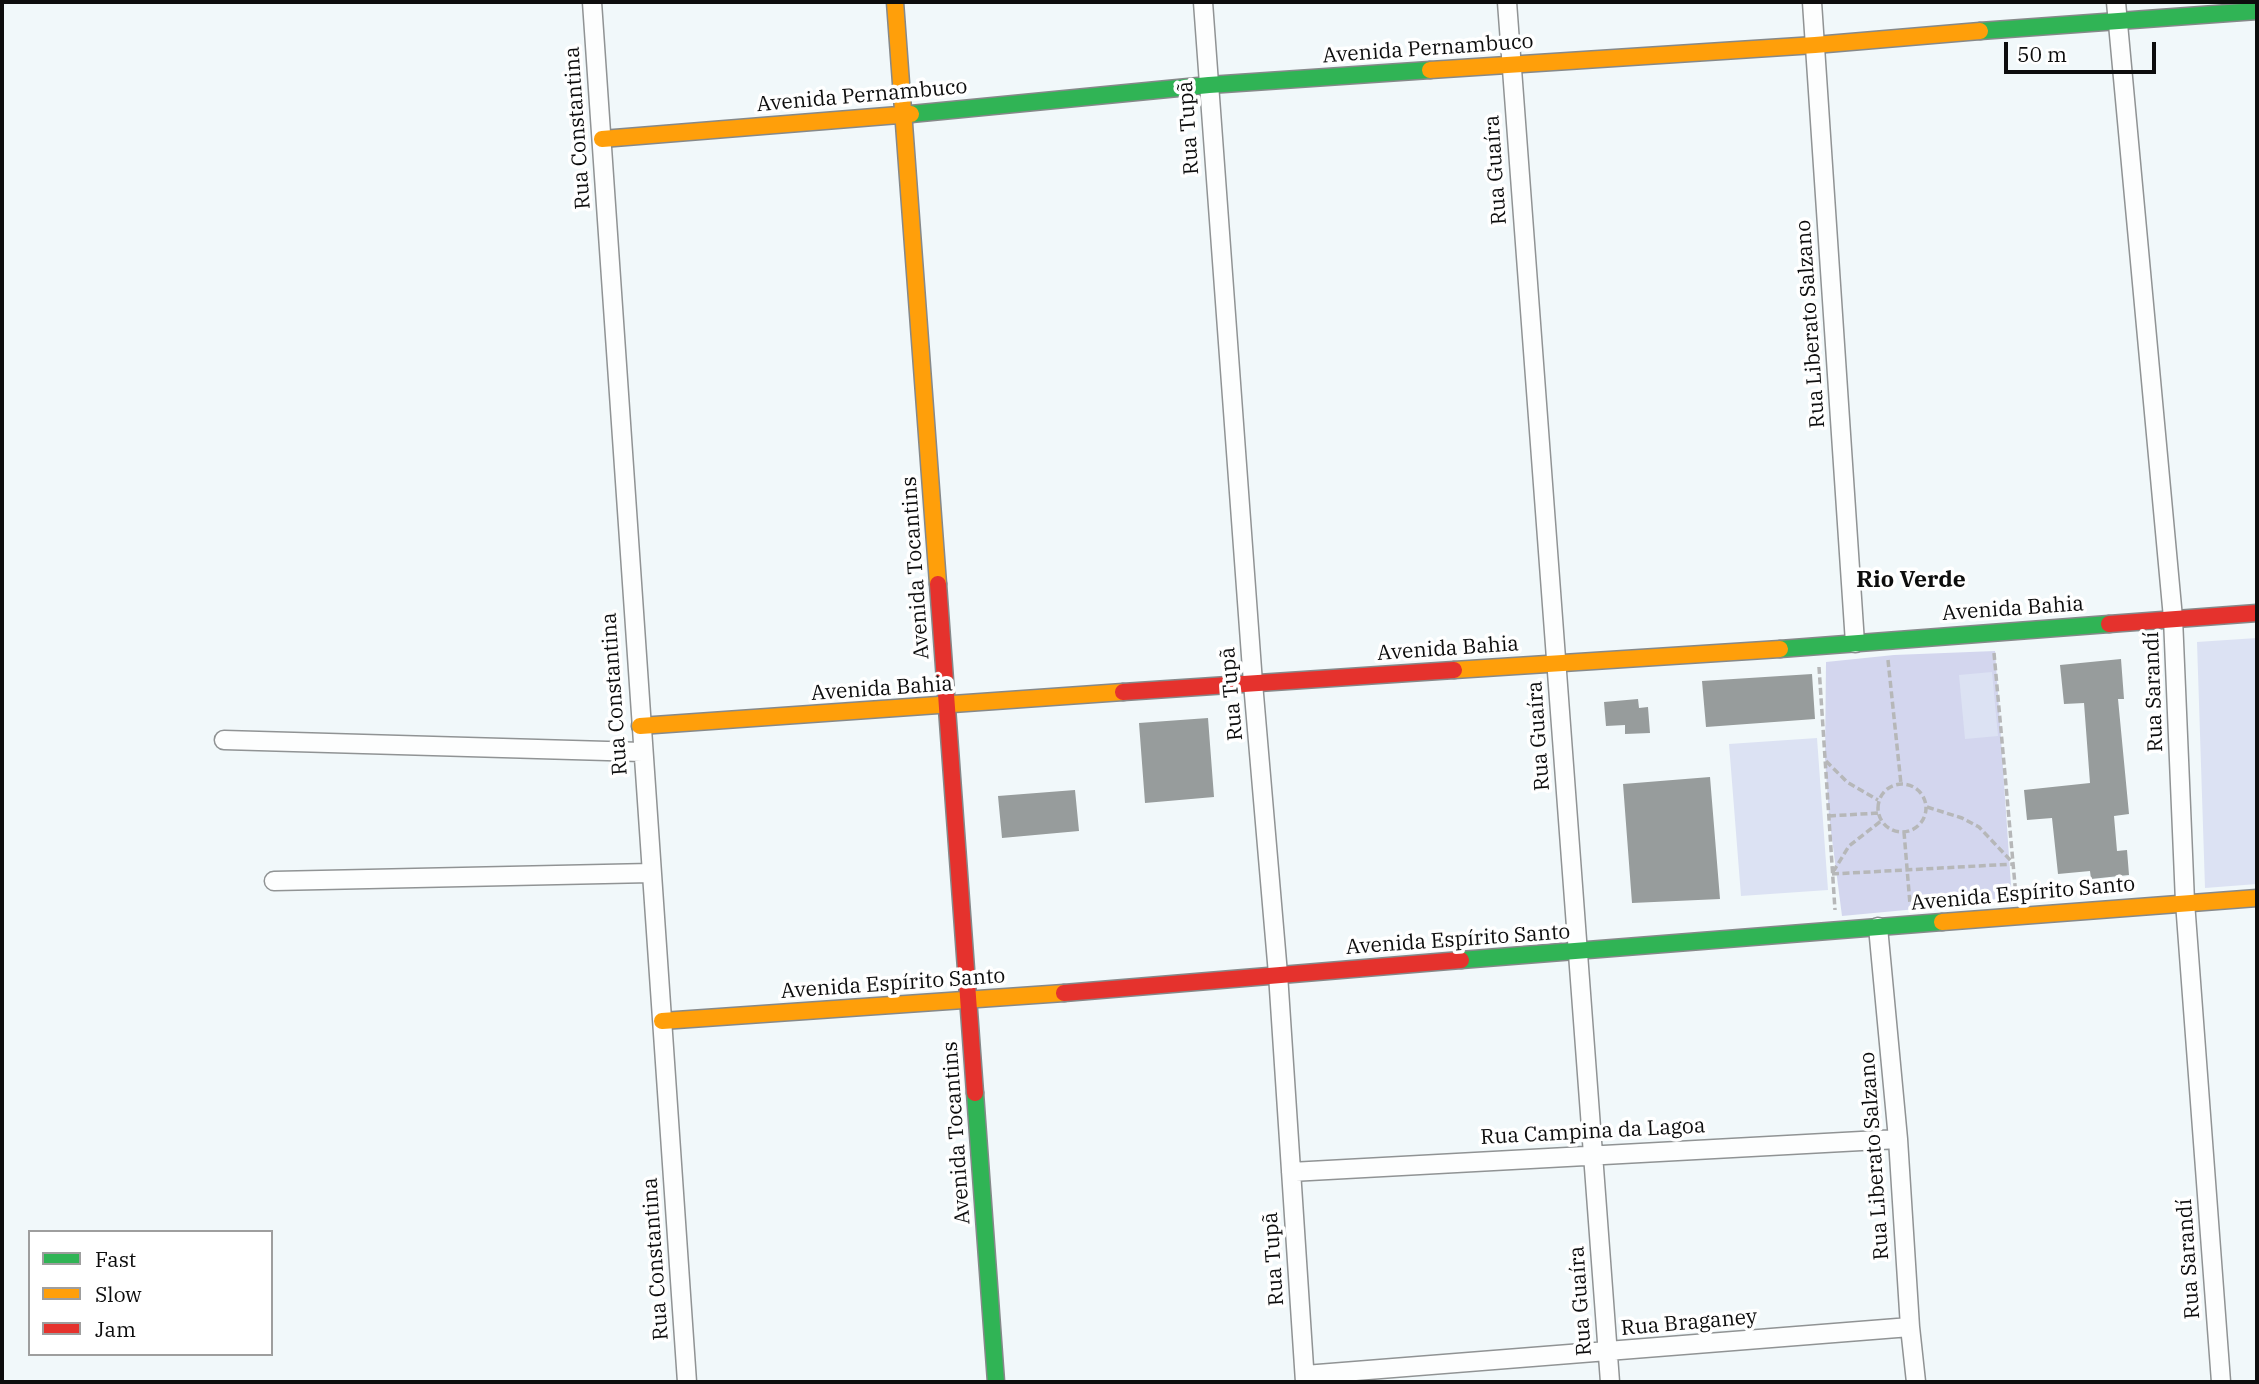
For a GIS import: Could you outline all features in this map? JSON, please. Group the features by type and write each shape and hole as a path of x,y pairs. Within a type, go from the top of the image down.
{"street":[{"name":"Rua Constantina","path":"592,2 687,1382"},
{"name":"Avenida Tocantins","path":"895,2 996,1382"},
{"name":"Rua Tupã","path":"1203,2 1253,683 1278,974 1305,1379"},
{"name":"Rua Guaíra","path":"1507,2 1610,1382"},
{"name":"Rua Liberato Salzano","path":"1812,2 1855,643"},
{"name":"Avenida Pernambuco","path":"602,139 903,115 1209,85 1815,45 2117,11 2257,11"},
{"name":"Rua Sarandí","path":"2117,11 2173,618 2185,902 2221,1382"},
{"name":"Avenida Bahia","path":"640,726 1818,646 2257,613"},
{"path":"224,740 642,752"},
{"path":"274,881 651,873"},
{"name":"Avenida Espírito Santo","path":"662,1021 969,1001 1278,974 2257,898"},
{"name":"Rua Liberato Salzano","path":"1878,927 1898,1139 1916,1382"},
{"name":"Rua Campina da Lagoa","path":"1291,1172 1898,1139"},
{"name":"Rua Braganey","path":"1305,1379 1910,1327"}],"path":[{"path":"1992,631 2018,915"},
{"path":"1888,640 1887,655 1901,784"},
{"path":"1818,646 1836,930"},
{"path":"1825,759 1847,782 1879,800"},
{"path":"1901,784 1916,788 1927,807 1926,815 1918,827 1904,832 1891,830 1881,821 1878,813 1879,800 1887,789 1901,784"},
{"path":"1927,807 1962,818 1979,827 2014,864"},
{"path":"1829,816 1878,813"},
{"path":"1832,874 1849,846 1881,821"},
{"path":"1904,832 1911,924"},
{"path":"1832,874 2014,864"}],"shaded area":[{"path":"2257,638 2257,884 2205,888 2197,642"},
{"path":"1995,651 2012,900 1842,916 1829,816 1825,759 1826,662 1894,655"},
{"path":"1992,672 1998,736 1965,739 1959,675"},
{"path":"1817,738 1828,890 1741,896 1729,744"}],"building":[{"path":"2121,659 2124,699 2118,699 2129,814 2114,816 2117,851 2127,850 2129,875 2091,879 2090,871 2058,874 2052,818 2027,820 2024,790 2090,783 2084,703 2064,704 2060,665"},
{"path":"1812,674 1815,719 1706,727 1702,681"},
{"path":"1638,699 1639,708 1648,707 1650,733 1625,734 1625,725 1606,726 1604,702"},
{"path":"1208,718 1214,797 1145,803 1139,723"},
{"path":"1710,777 1720,899 1632,903 1623,784"},
{"path":"1075,790 1079,831 1002,838 998,796"}],"traffic: fast":[{"path":"1980,31 2257,11"},
{"path":"911,114 1209,85 1430,70"},
{"path":"1780,649 2109,624"},
{"path":"1461,960 1942,922"},
{"path":"975,1093 996,1382"}],"traffic: slow":[{"path":"895,2 938,584"},
{"path":"1430,70 1815,45 1980,31"},
{"path":"602,139 911,114"},
{"path":"1454,670 1780,649"},
{"path":"640,726 1123,692"},
{"path":"1942,922 2257,898"},
{"path":"662,1021 1064,993"}],"traffic: jam":[{"path":"938,584 975,1093"},
{"path":"2109,624 2257,613"},
{"path":"1123,692 1454,670"},
{"path":"1064,993 1461,960"}],"district":[{"name":"Rio Verde","path":"1911,580"}]}
